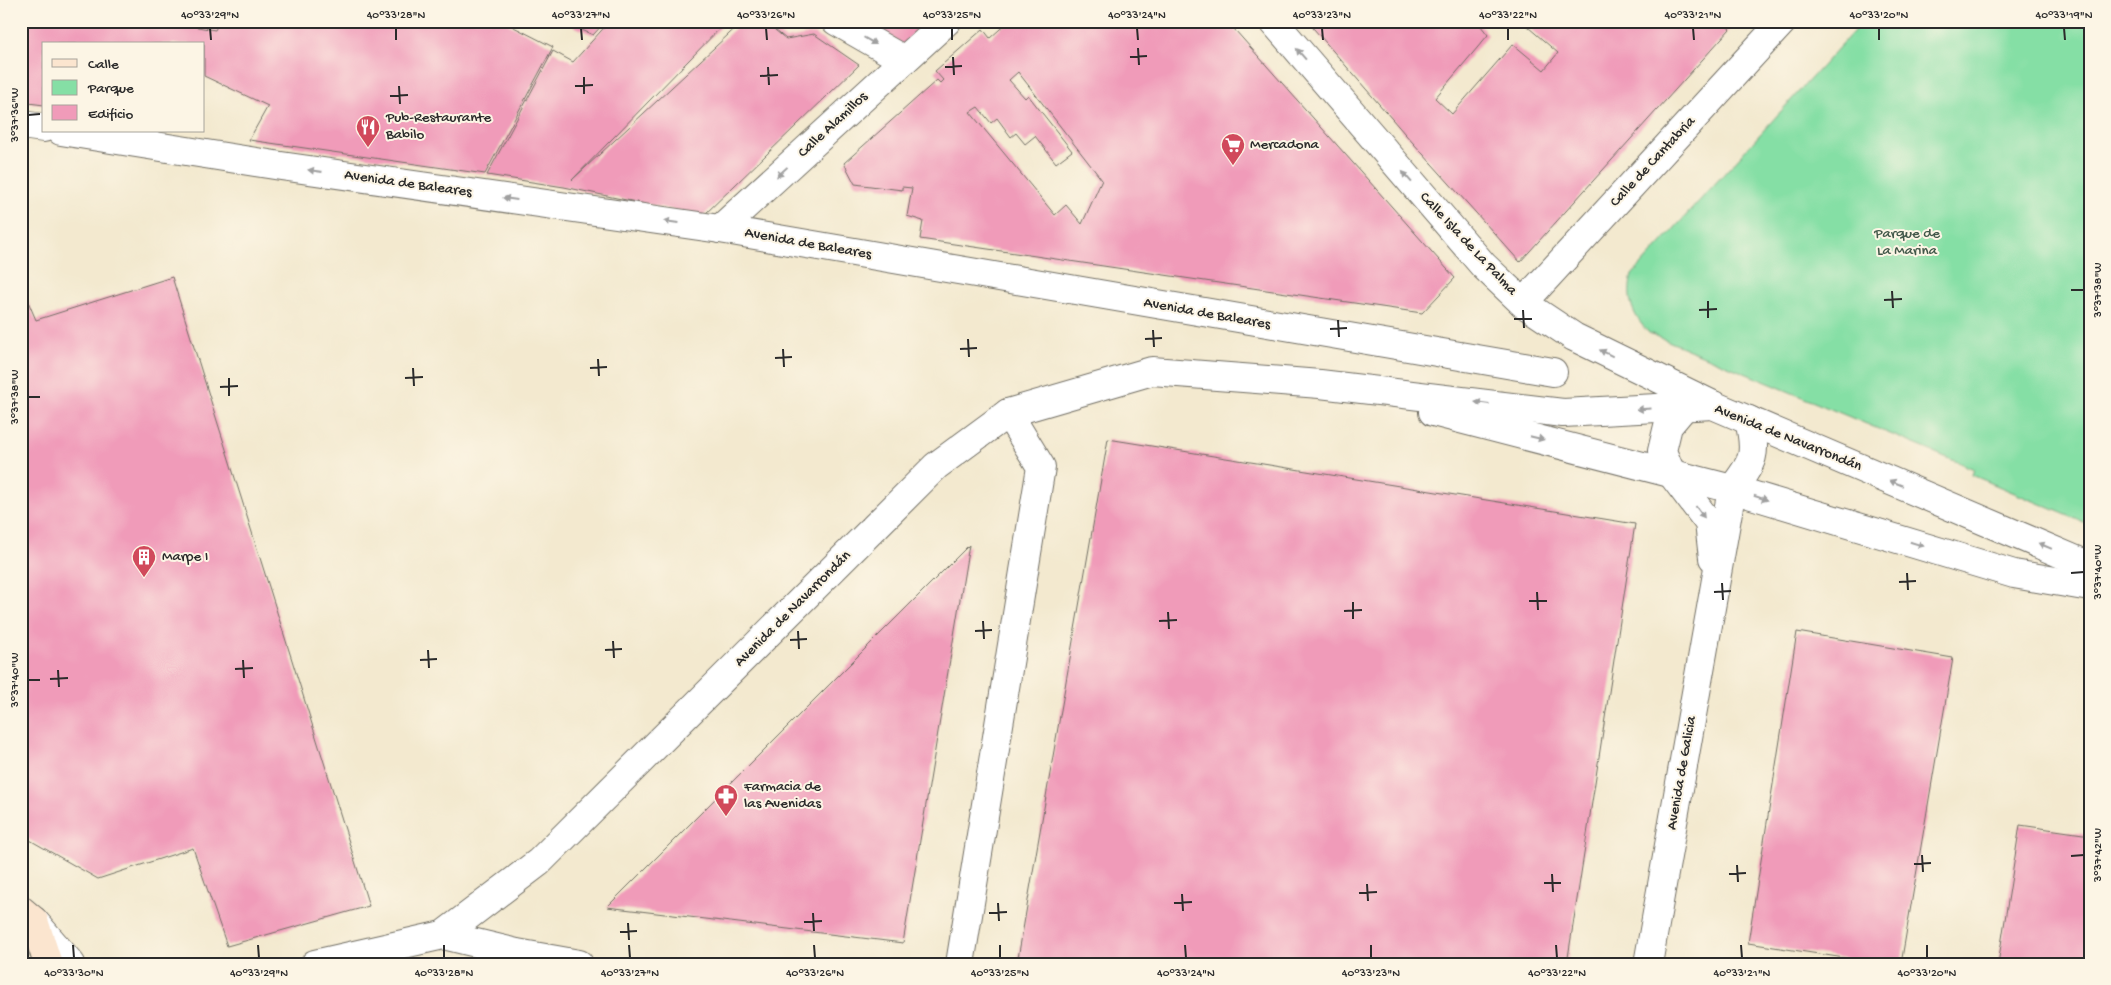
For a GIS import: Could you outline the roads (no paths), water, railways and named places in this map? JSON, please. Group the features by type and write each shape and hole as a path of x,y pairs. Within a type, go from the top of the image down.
{"street":[{"path":"836,21 904,60"},
{"name":"Calle Alamillos","path":"720,229 947,21"},
{"name":"Calle Isla de La Palma","path":"1273,21 1483,264 1523,303 1574,337 1713,405"},
{"name":"Calle de Cantabria","path":"1523,303 1778,23"},
{"path":"21,125 42,128"},
{"name":"Avenida de Baleares","path":"67,132 281,166 720,229 1553,372"},
{"name":"Avenida de Navarrondán","path":"315,964 443,935 539,862 936,466 1008,413 1152,372 1320,384 1564,413 1713,405 2090,566"},
{"name":"Avenida de Navarrondán","path":"1320,384 1732,489 2014,574 2090,587"},
{"path":"1671,473 1662,451 1668,426 1684,407"},
{"path":"960,964 1041,467 1008,413"},
{"path":"1732,489 1749,468 1755,446 1749,420"},
{"name":"Avenida de Galicia","path":"1671,473 1709,524 1716,582"},
{"name":"Avenida de Galicia","path":"1648,964 1732,489"},
{"path":"28,916 48,964"},
{"path":"28,916 71,964"},
{"path":"443,935 517,953 579,964"}],"place":[{"name":"Pub-Restaurante Babilo","path":"368,148"},
{"name":"Mercadona","path":"1233,166"},
{"name":"Marpe I","path":"144,578"},
{"name":"Farmacia de las Avenidas","path":"726,817"}],"park label":[{"name":"Parque de La Marina","path":"1907,242"}]}
